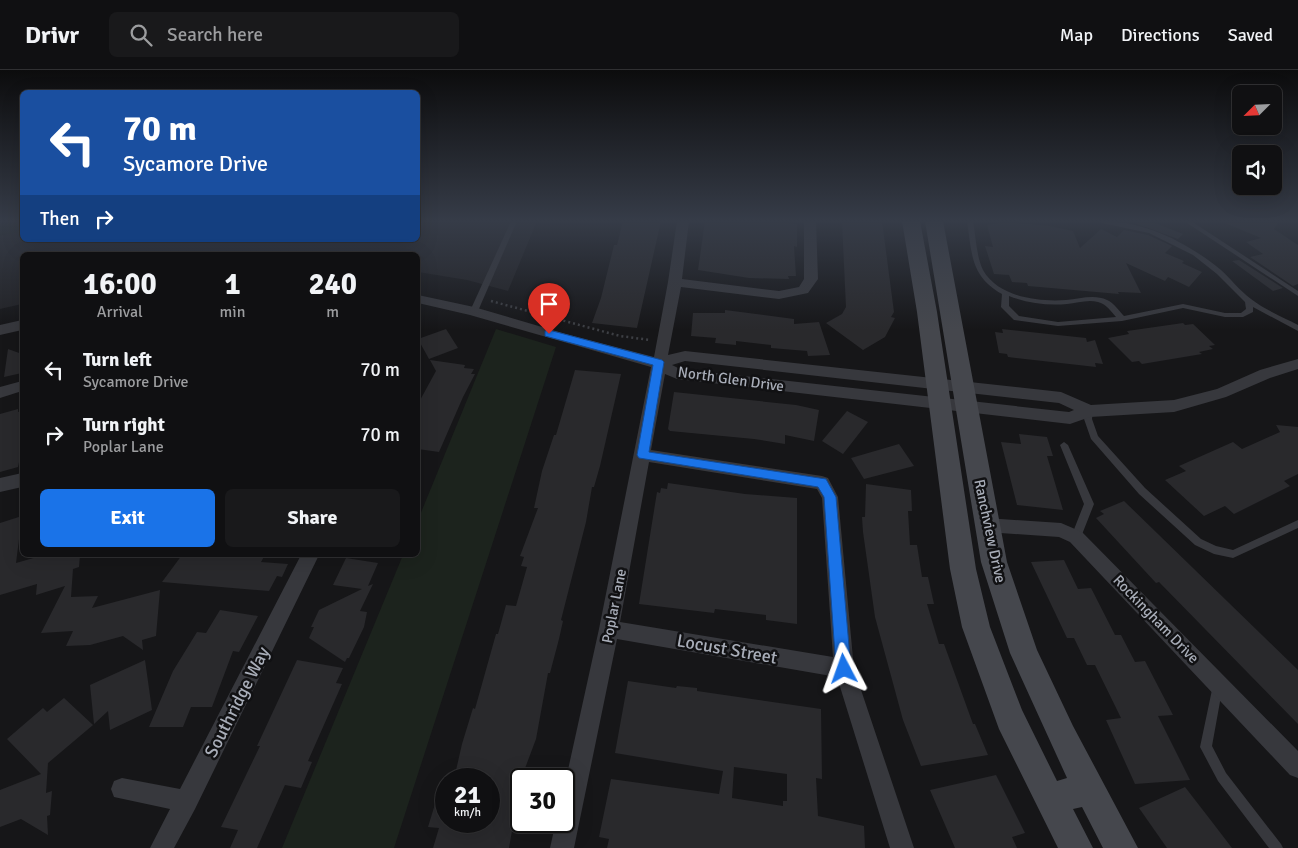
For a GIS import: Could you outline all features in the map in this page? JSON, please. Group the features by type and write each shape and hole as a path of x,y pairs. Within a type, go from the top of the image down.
{"street":[{"name":"Poplar Lane","path":"562,848 610,629 678,257"},
{"path":"675,282 779,295 803,290 811,279 811,257"},
{"name":"Ranchview Drive","path":"916,257 962,569 976,627 1010,718 1049,799 1076,848"},
{"name":"Ranchview Drive","path":"941,257 994,562 1024,654 1062,738 1088,789 1122,848"},
{"path":"420,299 476,305 565,338 659,362"},
{"path":"0,330 20,325"},
{"name":"North Glen Drive","path":"659,362 684,356 966,398 1070,418 1089,411 1174,406 1222,394 1265,374 1298,364"},
{"name":"North Glen Drive","path":"659,362 677,374 937,394 966,398 1061,398 1089,411"},
{"path":"0,393 20,387"},
{"path":"643,455 822,482 830,497 844,669 902,848"},
{"path":"0,485 20,480"},
{"name":"Rockingham Drive","path":"986,525 1061,530 1076,537 1298,767"},
{"name":"Southridge Way","path":"162,848 309,557"},
{"name":"Locust Street","path":"610,629 844,669"},
{"path":"122,789 186,801"},
{"path":"1049,799 1088,789"}],"lane":[{"path":"476,305 498,257"},
{"path":"977,257 979,268 984,277 1005,294 1027,299 1063,302 1093,298 1105,301 1122,319"},
{"path":"1199,257 1248,300 1298,328"},
{"path":"1242,257 1298,294"},
{"path":"1005,294 1005,307 1017,318 1058,324 1122,319 1183,306 1225,315 1243,315 1250,310 1248,300"},
{"path":"1089,411 1088,419 1094,437 1142,491 1198,542 1214,550 1233,554 1298,524"},
{"path":"1064,445 1088,504 1076,537"},
{"path":"1218,683 1206,747 1222,776 1277,848"}],"path":[{"path":"476,305 620,336 663,342"}],"shaded area":[{"path":"0,257 20,257 20,304 0,309"},
{"path":"420,257 522,257 508,291 467,280 420,272"},
{"path":"496,329 556,347 394,848 282,848 402,557 420,557 420,515"}],"building":[{"path":"611,257 653,257 637,328 592,323 601,298"},
{"path":"700,257 795,257 796,276 788,276 789,279 749,278 698,270"},
{"path":"844,257 887,257 894,312 891,317 895,318 885,337 863,350 826,323 842,314 846,307"},
{"path":"989,257 1175,257 1184,261 1182,263 1202,272 1189,287 1168,277 1165,281 1126,263 1141,293 1118,292 1119,294 1028,286 1027,283 1012,282 1009,275 994,274"},
{"path":"1250,257 1298,257 1298,284 1293,286"},
{"path":"1239,260 1283,288 1273,291 1232,261"},
{"path":"725,310 794,319 794,324 819,322 830,355 808,356 807,351 771,348 771,345 736,341 736,345 715,343 716,338 691,336 693,313 725,313"},
{"path":"1183,323 1185,325 1193,324 1215,345 1209,346 1213,349 1199,352 1202,354 1142,364 1139,361 1132,362 1108,338 1129,334 1127,331"},
{"path":"446,329 458,348 429,359 420,343 420,338"},
{"path":"1002,329 1086,338 1087,342 1095,340 1103,364 1095,363 1096,367 1008,357 1007,354 999,353 995,332 1003,333"},
{"path":"8,349 20,353 20,373 4,377"},
{"path":"430,360 465,365 464,368 474,369 471,374 475,374 439,452 420,449 420,400 436,371"},
{"path":"575,370 621,374 600,466 594,487 592,487 586,522 561,620 563,621 559,639 550,673 548,673 536,739 525,768 510,768 510,833 512,833 509,848 433,848 438,833 500,833 500,768 457,768 462,744 473,708 475,709 506,605 516,606 527,567 521,566 524,557 520,556 538,508 534,508 542,471 554,435 556,435"},
{"path":"674,392 796,405 819,410 814,441 785,435 785,444 670,431 668,429"},
{"path":"18,409 18,412 20,412 20,458 18,467 0,472 0,414"},
{"path":"847,411 868,422 843,454 822,441"},
{"path":"1276,425 1298,427 1298,474 1284,481 1290,486 1234,514 1225,506 1204,516 1165,480 1186,471 1179,466 1233,442 1242,449 1280,432"},
{"path":"1019,434 1047,437 1053,456 1047,456 1063,510 1017,505 1001,442 1021,444"},
{"path":"899,444 914,466 864,479 851,458"},
{"path":"668,483 745,494 797,498 797,624 766,620 766,615 715,609 714,613 639,604 657,492 660,493 661,488 667,489"},
{"path":"866,484 911,490 912,511 908,511 910,545 917,545 922,577 928,577 934,604 927,604 939,644 944,644 973,724 975,724 988,755 921,766 903,720 875,617 863,532 862,517 865,517"},
{"path":"1124,501 1298,670 1298,724 1159,582 1156,583 1096,518 1104,514 1100,511"},
{"path":"20,517 16,563 37,557 80,557 79,567 73,569 71,597 98,596 92,608 160,590 156,636 142,640 143,650 123,636 90,645 66,646 73,631 41,633 65,586 36,595 37,584 0,595 0,523"},
{"path":"181,557 264,557 261,562 288,564 282,577 277,576 269,591 162,582"},
{"path":"346,558 378,563 368,586 373,584 360,611 367,612 364,627 349,658 345,662 309,638 314,627 311,627 319,610 362,589 333,585"},
{"path":"1064,560 1078,589 1091,588 1115,635 1121,635 1135,662 1145,661 1173,715 1158,716 1190,780 1135,784 1106,720 1121,718 1095,665 1087,665 1074,638 1067,638 1031,562"},
{"path":"220,610 258,616 239,652 233,651 212,707 191,707 183,727 149,727 173,671 197,632 206,633"},
{"path":"145,660 152,710 110,730 108,711 94,724 90,685"},
{"path":"297,660 343,668 336,683 342,684 308,761 312,762 301,788 285,785 257,848 230,848 238,830 221,827 260,746 257,746"},
{"path":"628,681 676,688 677,686 697,688 697,691 821,709 822,779 816,778 818,816 864,826 865,848 607,848 609,839 599,837 611,779 719,794 723,771 615,753","holes":["734,767 787,774 787,801 783,801 783,806 732,798"]},
{"path":"64,698 93,725 48,763 46,793 52,791 50,815 47,816 48,835 21,819 0,827 0,790 41,774 7,739 43,708 47,712"},
{"path":"996,775 1025,833 1012,837 1017,848 955,848 930,790"},
{"path":"1185,787 1232,848 1167,848 1139,808"},
{"path":"435,804 435,828 428,827"}],"route":[{"path":"549,334 659,362 643,455 822,482 830,497 844,669"}]}
